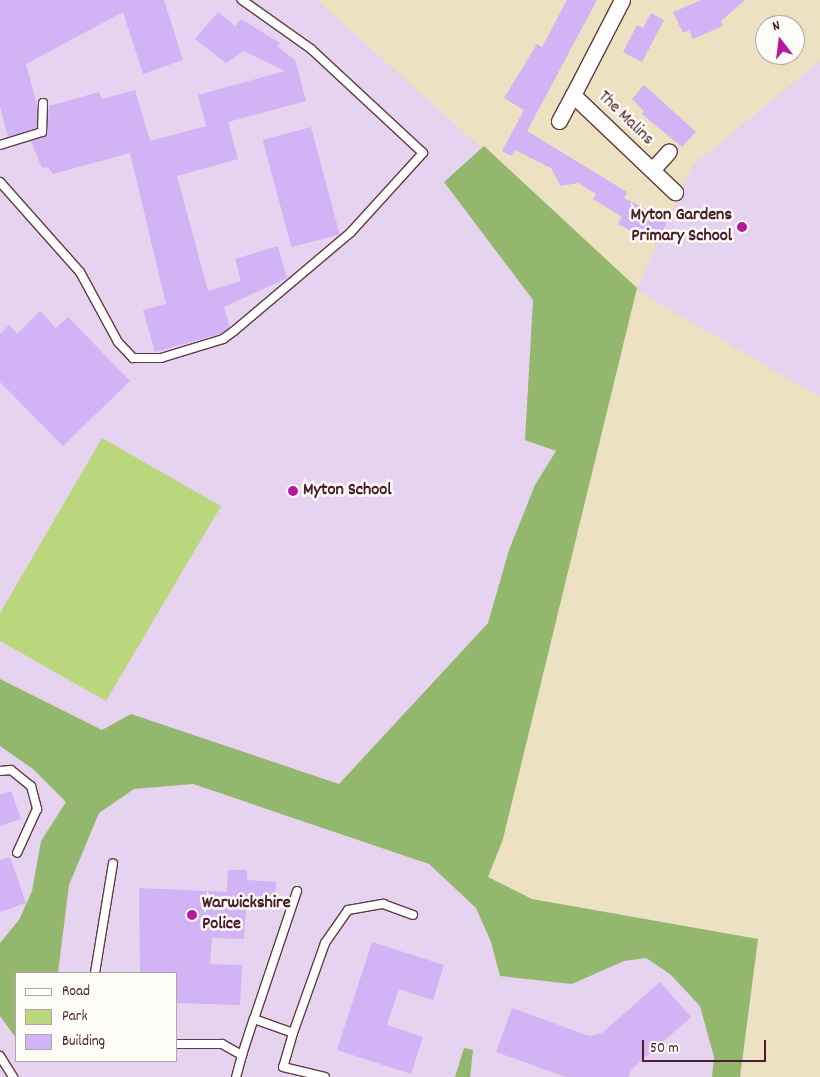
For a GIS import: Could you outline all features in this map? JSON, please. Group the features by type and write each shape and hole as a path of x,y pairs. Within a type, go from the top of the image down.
{"street":[{"name":"The Malins","path":"558,121 622,0"},
{"name":"The Malins","path":"573,95 675,192"},
{"name":"The Malins","path":"652,170 669,151"}],"lane":[{"path":"0,182 80,272 118,342 133,358 160,358 223,339 234,331 351,232 423,153 311,49 242,0"},
{"path":"0,145 42,132 43,103"},
{"path":"0,771 11,770 31,786 37,809 17,853"},
{"path":"95,972 113,864"},
{"path":"236,1077 297,891"},
{"path":"325,1077 283,1067 325,943 348,910 383,904 414,914"},
{"path":"254,1019 293,1033"},
{"path":"178,1044 222,1044 242,1055"},
{"path":"0,1056 13,1077"}],"shaded area":[{"name":"Myton School","path":"0,0 317,0 637,288 693,165 820,61 820,397 636,290 503,839 488,877 532,899 758,939 740,1077 0,1077"}],"green space":[{"path":"484,146 637,288 503,839 488,877 532,899 758,939 740,1077 712,1077 714,1057 700,1006 670,974 646,958 624,961 572,984 500,976 491,942 476,908 429,864 193,784 134,789 99,813 69,885 58,972 15,972 15,1037 0,1016 0,943 19,920 32,891 41,841 66,802 33,769 0,746 0,679 102,730 131,714 339,784 488,623 509,550 535,485 556,451 525,440 533,300 444,182"},
{"path":"102,438 221,506 106,701 0,641 0,613"},
{"path":"464,1048 473,1050 470,1077 455,1077"}],"building":[{"path":"0,0 164,0 183,60 143,74 123,12 26,64 37,105 37,128 8,137 0,106"},
{"path":"567,0 597,0 527,131 627,192 624,198 668,220 656,244 618,224 622,217 593,199 596,194 578,183 561,186 551,168 515,150 511,156 502,151 524,110 504,98 537,44 542,47"},
{"path":"701,0 745,0 721,21 723,26 693,39 689,30 683,33 673,12"},
{"path":"218,12 235,26 241,19 280,43 277,46 295,60 306,101 228,122 238,159 177,176 208,291 241,281 235,259 278,246 287,278 224,307 230,327 220,334 155,352 143,310 166,304 130,153 53,174 48,167 42,168 31,141 47,135 49,106 99,92 102,99 135,90 150,141 206,126 198,95 285,71 244,51 226,63 195,39"},
{"path":"651,13 664,20 642,62 623,52 637,25 643,28"},
{"path":"644,85 696,132 682,147 642,114 644,111 632,99"},
{"path":"311,127 340,234 291,247 263,140"},
{"path":"40,311 56,328 68,317 130,381 63,446 0,382 0,334 9,325 17,334"},
{"path":"11,791 21,819 0,826 0,795"},
{"path":"10,857 26,903 0,912 0,860"},
{"name":"Warwickshire Police","path":"228,870 247,870 247,880 276,882 274,910 246,909 244,939 212,938 210,964 242,965 240,1005 178,1003 178,972 140,972 139,888 227,892"},
{"path":"372,942 444,965 433,1000 399,989 387,1025 423,1037 411,1074 337,1050"},
{"path":"660,982 691,1017 632,1069 628,1077 566,1077 496,1052 512,1008 589,1036 602,1033"}],"place":[{"name":"Myton Gardens Primary School","path":"742,227"},
{"name":"Myton School","path":"293,491"},
{"name":"Warwickshire Police","path":"192,915"}]}
